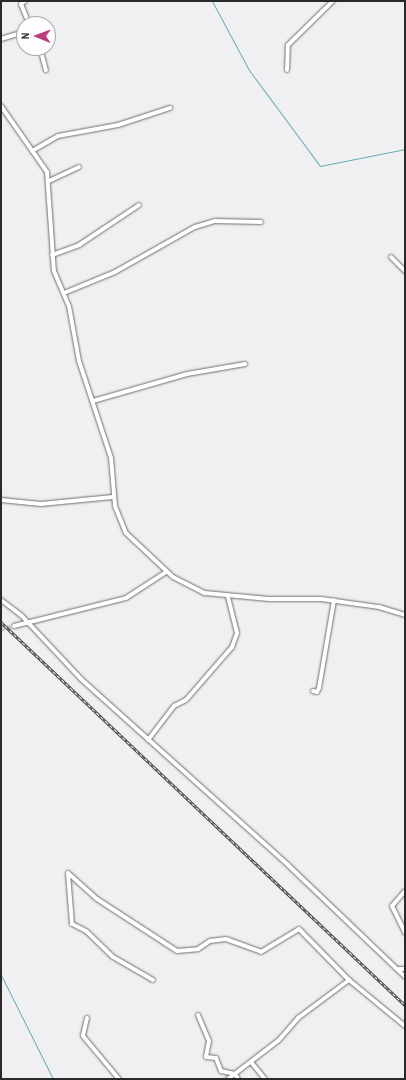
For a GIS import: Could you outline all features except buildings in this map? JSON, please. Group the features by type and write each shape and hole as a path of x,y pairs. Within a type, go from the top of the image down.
{"street":[{"path":"26,1 21,2 26,16"},
{"path":"287,70 288,45 334,1"},
{"path":"1,39 16,34"},
{"path":"42,56 46,70"},
{"path":"1,106 47,172 52,255 64,293 79,361 111,458 113,497 126,533 166,572 196,590 228,596 334,600 405,615"},
{"path":"32,151 58,136 118,125 170,108"},
{"path":"48,181 79,167"},
{"path":"52,255 79,245 139,205"},
{"path":"64,293 74,292 115,272 195,227 215,221 261,222"},
{"path":"391,256 405,271"},
{"path":"93,401 187,374 245,364"},
{"path":"1,500 40,504 113,497"},
{"path":"14,626 126,598 166,572"},
{"path":"148,740 174,706 186,700 232,647 237,633 228,596"},
{"path":"1,600 29,622 58,656 399,969 405,977"},
{"path":"313,691 317,692 319,688 334,600"},
{"path":"153,980 113,957 86,931 72,924 68,873 97,899 177,951 198,949 210,941 226,939 261,952 299,929 349,980 405,1026"},
{"path":"405,891 392,906 405,933"},
{"path":"399,969 405,969"},
{"path":"228,1079 279,1040 298,1018 349,980"},
{"path":"198,1015 209,1041 206,1057 216,1058 221,1071 235,1074 238,1079"},
{"path":"87,1018 83,1036 119,1079"},
{"path":"251,1062 265,1079"}],"waterway":[{"path":"212,1 249,70 320,166 405,149"},
{"path":"1,975 53,1079"}],"tunnel":[{"path":"1,630 14,626"}],"railway":[{"path":"1,622 405,1005"}]}
